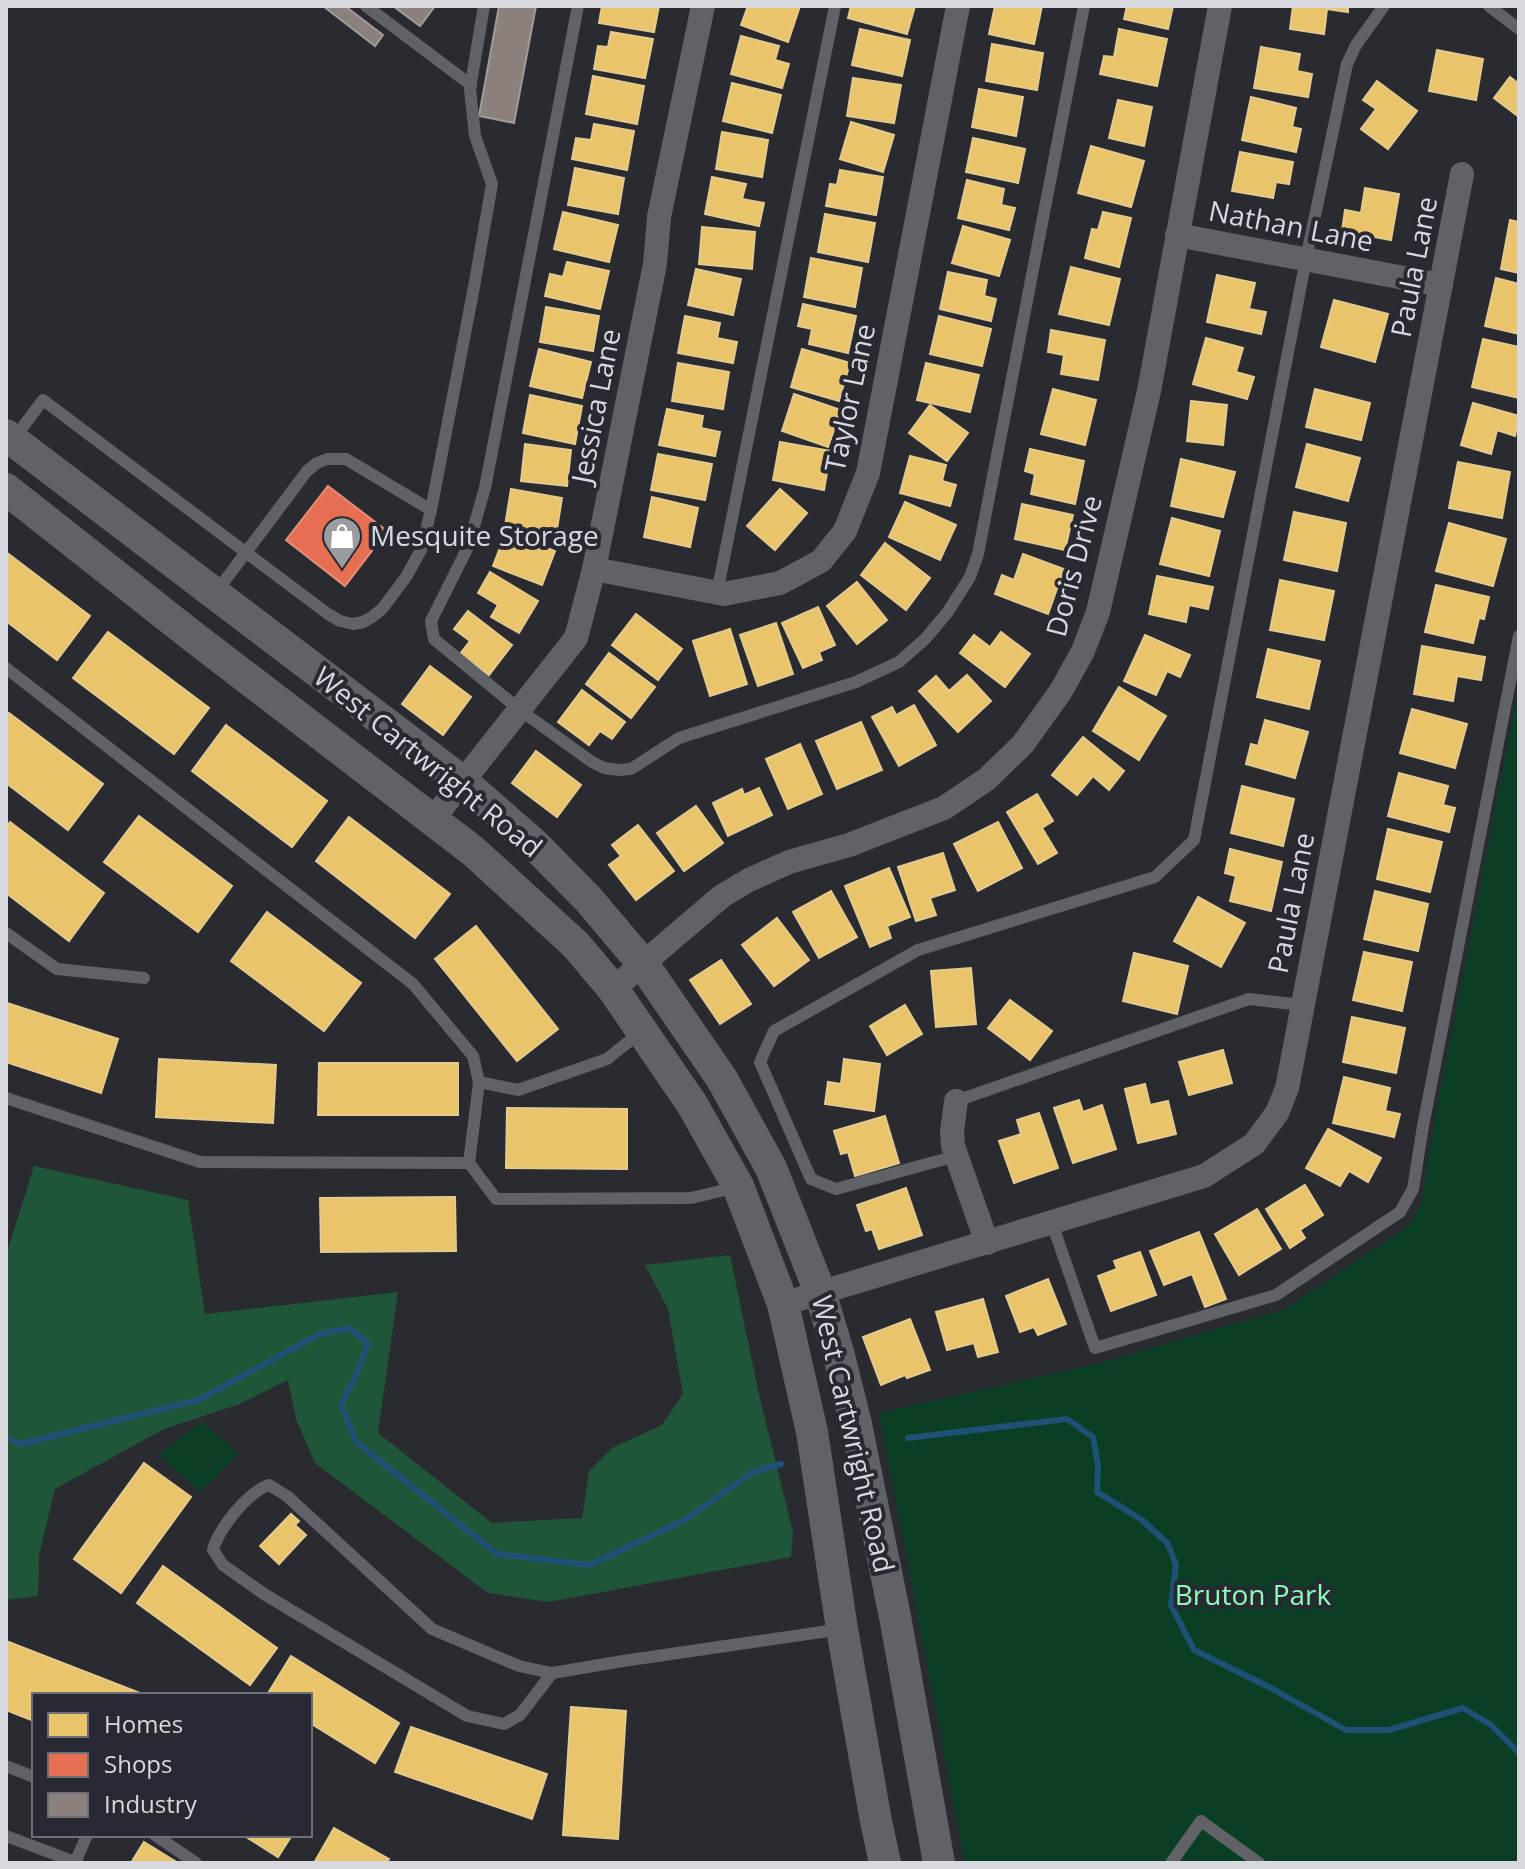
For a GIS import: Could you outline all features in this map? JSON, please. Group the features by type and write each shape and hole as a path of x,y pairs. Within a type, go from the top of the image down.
{"main road":[{"name":"West Cartwright Road","path":"8,441 463,782 535,845 589,900 643,964 722,1079 771,1168 820,1292 856,1424 896,1622 939,1863"},
{"name":"West Cartwright Road","path":"6,489 473,851 576,945 613,989 692,1104 738,1186 783,1304 812,1432 842,1629 885,1863"},
{"path":"842,1629 896,1622"}],"street":[{"name":"Jessica Lane","path":"433,819 576,638 594,569 655,264 659,217 703,6"},
{"name":"Taylor Lane","path":"594,569 724,594 780,583 821,561 845,531 868,473 958,6"},
{"name":"Doris Drive","path":"613,989 722,896 749,880 789,862 849,845 944,808 987,779 1023,744 1061,691 1083,651 1098,612 1149,391 1220,6"},
{"name":"Paula Lane","path":"783,1304 1204,1176 1254,1144 1277,1113 1287,1088 1462,174"},
{"name":"Nathan Lane","path":"1177,235 1441,285"},
{"path":"956,1101 953,1146 987,1243"}],"lane":[{"path":"366,6 471,85"},
{"path":"8,441 43,400 328,614 353,624 363,622 382,609 421,550 492,184 475,136 471,85 484,6"},
{"path":"578,6 485,488 468,547 431,621 434,639 520,710 592,762 619,770 631,769 679,738 856,682 899,662 925,639 947,613 970,577 978,554 1084,6"},
{"path":"717,593 835,6"},
{"path":"956,1156 836,1189 811,1179 760,1062 774,1031 918,950 1155,877 1194,840 1306,259 1347,64 1356,45 1384,6"},
{"path":"1489,6 1519,29"},
{"path":"215,594 307,471 327,459 346,459 431,510"},
{"path":"1052,1223 1095,1348 1276,1295 1400,1212 1413,1189 1519,636"},
{"path":"6,668 413,984 473,1056 479,1082 469,1163 496,1199 691,1198 738,1186"},
{"path":"6,933 57,969 144,978"},
{"path":"956,1101 1249,999 1302,1005"},
{"path":"479,1082 518,1090 607,1059 642,1031"},
{"path":"6,1098 200,1162 469,1163"},
{"path":"552,1673 520,1715 504,1724 467,1716 264,1594 223,1565 213,1550 216,1539 245,1500 259,1488 269,1485 287,1496 432,1629 519,1666 552,1673 842,1629"},
{"path":"6,1766 32,1776"},
{"path":"1171,1863 1201,1821 1259,1863"},
{"path":"6,1836 76,1863 86,1837"},
{"path":"158,1837 196,1863"}],"green space":[{"name":"Bruton Park","path":"1519,686 1519,1863 965,1863 879,1413 1104,1362 1285,1309 1409,1226 1421,1204"},
{"path":"34,1166 188,1200 205,1314 398,1292 378,1433 492,1523 582,1518 589,1471 612,1448 662,1425 683,1394 668,1309 645,1265 730,1255 759,1395 793,1532 791,1557 549,1602 488,1593 315,1463 296,1419 288,1380 240,1404 164,1429 55,1489 39,1555 38,1596 6,1600 6,1255"},
{"path":"202,1422 239,1453 201,1492 158,1454"}],"building: Homes":[{"path":"602,6 659,6 654,32 599,23"},
{"path":"748,6 800,6 788,42 741,25"},
{"path":"851,6 915,6 907,34 848,18"},
{"path":"995,6 1042,6 1034,44 989,34"},
{"path":"1127,6 1173,6 1168,29 1124,19"},
{"path":"1293,6 1348,6 1348,12 1327,9 1324,34 1290,29"},
{"path":"860,29 910,40 902,76 852,65"},
{"path":"1119,29 1167,39 1157,86 1100,74 1104,56 1114,57"},
{"path":"611,32 653,39 645,78 594,69 598,46 608,47"},
{"path":"741,36 779,46 775,60 789,64 782,88 731,74"},
{"path":"992,44 1043,53 1037,90 986,81"},
{"path":"1261,47 1300,54 1297,71 1312,74 1308,97 1254,88"},
{"path":"1437,50 1483,59 1476,100 1429,91"},
{"path":"593,76 644,86 637,124 586,114"},
{"path":"1510,77 1519,84 1519,117 1494,98"},
{"path":"853,78 901,85 894,123 847,116"},
{"path":"1377,81 1417,111 1388,149 1361,129 1376,109 1363,100"},
{"path":"732,83 781,95 772,133 723,121"},
{"path":"979,89 1023,97 1016,136 972,127"},
{"path":"1251,97 1296,108 1292,127 1301,129 1296,152 1242,140"},
{"path":"1118,100 1152,107 1144,146 1109,138"},
{"path":"851,122 894,135 883,172 840,159"},
{"path":"594,124 634,131 627,170 572,159 576,138 591,140"},
{"path":"722,132 768,140 762,177 716,169"},
{"path":"973,138 1025,149 1018,183 966,172"},
{"path":"1091,146 1144,161 1131,207 1078,193"},
{"path":"1240,152 1293,162 1289,184 1276,182 1273,198 1232,191"},
{"path":"575,168 624,178 618,214 568,205"},
{"path":"840,170 883,177 876,215 826,206 830,184 837,185"},
{"path":"712,177 746,184 742,199 764,203 759,226 705,214"},
{"path":"967,180 1004,189 1001,205 1015,208 1009,230 958,218"},
{"path":"1365,188 1399,194 1391,240 1342,231 1345,210 1361,213"},
{"path":"563,212 618,225 609,262 554,249"},
{"path":"1103,212 1131,218 1119,267 1085,258 1092,229 1098,230"},
{"path":"825,214 875,223 868,262 818,252"},
{"path":"1510,220 1519,222 1519,273 1501,269"},
{"path":"963,226 1010,240 999,276 952,263"},
{"path":"702,227 755,232 752,269 699,264"},
{"path":"811,258 862,268 855,307 804,297"},
{"path":"567,262 609,271 600,309 545,296 550,274 563,277"},
{"path":"1071,267 1120,279 1109,325 1059,314"},
{"path":"696,269 741,279 733,315 688,305"},
{"path":"948,272 987,280 984,296 996,299 991,321 940,309"},
{"path":"1217,275 1255,283 1249,309 1266,312 1261,334 1207,322"},
{"path":"1496,278 1519,284 1519,334 1485,326"},
{"path":"1334,300 1388,314 1375,362 1321,347"},
{"path":"803,304 856,316 848,353 809,344 812,329 798,326"},
{"path":"546,307 599,316 593,351 540,342"},
{"path":"685,316 720,323 717,338 737,342 733,363 678,353"},
{"path":"939,316 991,329 982,366 930,354"},
{"path":"1051,330 1105,340 1098,380 1061,374 1064,355 1048,352"},
{"path":"1206,338 1243,348 1236,372 1254,377 1247,399 1193,384"},
{"path":"1483,339 1519,347 1519,398 1472,387"},
{"path":"539,349 591,362 582,398 530,386"},
{"path":"802,349 850,363 839,401 791,387"},
{"path":"678,363 729,372 723,409 672,401"},
{"path":"926,363 979,375 970,412 917,400"},
{"path":"1053,389 1096,400 1085,445 1041,434"},
{"path":"1315,389 1370,403 1361,440 1306,427"},
{"path":"794,394 841,410 828,447 782,431"},
{"path":"530,395 582,406 575,444 523,433"},
{"path":"1191,401 1227,405 1223,445 1187,441"},
{"path":"1473,403 1519,416 1515,436 1497,430 1491,454 1461,445"},
{"path":"930,405 968,433 947,461 909,433"},
{"path":"667,409 703,416 701,428 720,432 715,456 659,445"},
{"path":"780,442 831,451 824,490 773,480"},
{"path":"525,444 571,450 567,486 521,481"},
{"path":"1307,444 1360,458 1348,501 1296,487"},
{"path":"1030,449 1084,461 1075,504 1031,494 1035,474 1025,471"},
{"path":"658,454 712,464 705,500 651,490"},
{"path":"910,456 946,465 942,481 956,485 950,506 900,493"},
{"path":"1181,459 1235,472 1223,517 1171,506"},
{"path":"1458,462 1510,472 1502,518 1449,508"},
{"path":"511,489 562,498 556,535 505,526"},
{"path":"780,489 807,513 775,550 747,526"},
{"path":"652,497 698,508 690,547 644,537"},
{"path":"905,502 956,525 940,560 889,537"},
{"path":"1022,504 1073,515 1065,550 1015,539"},
{"path":"1294,512 1346,523 1337,571 1284,560"},
{"path":"1172,518 1220,531 1209,576 1160,564"},
{"path":"1449,523 1506,539 1493,586 1436,571"},
{"path":"506,532 555,551 542,585 493,566"},
{"path":"885,543 930,578 906,610 861,575"},
{"path":"6,552 90,616 57,660 6,621"},
{"path":"1023,554 1064,569 1048,614 995,594 1002,575 1014,580"},
{"path":"490,572 538,601 519,633 491,617 498,605 478,593"},
{"path":"1157,576 1213,587 1208,609 1189,605 1186,622 1149,614"},
{"path":"1280,580 1334,591 1324,640 1270,630"},
{"path":"857,582 887,620 857,644 827,606"},
{"path":"1436,585 1489,597 1484,619 1479,618 1473,643 1425,632"},
{"path":"818,607 835,645 819,652 822,660 803,668 782,623"},
{"path":"468,611 512,645 489,675 460,654 470,641 454,629"},
{"path":"636,614 682,649 658,680 612,645"},
{"path":"776,623 793,674 758,686 740,635"},
{"path":"730,629 747,684 710,696 693,641"},
{"path":"108,632 209,708 174,754 73,678"},
{"path":"1001,632 1030,654 1005,687 960,653 974,635 990,647"},
{"path":"1145,635 1190,655 1180,677 1167,671 1156,695 1124,681"},
{"path":"1422,646 1485,657 1481,680 1457,676 1453,701 1414,694"},
{"path":"1268,649 1320,661 1309,709 1257,697"},
{"path":"609,653 655,687 631,718 586,684"},
{"path":"430,666 471,697 443,735 402,704"},
{"path":"967,675 991,701 958,732 919,691 936,676 949,691"},
{"path":"1119,687 1166,716 1139,760 1093,731"},
{"path":"582,690 625,722 612,739 600,731 589,745 558,722"},
{"path":"914,705 936,745 899,766 872,717 892,707 896,715"},
{"path":"1412,709 1467,724 1455,768 1400,753"},
{"path":"9,713 103,784 68,830 6,783 6,717"},
{"path":"1265,720 1308,732 1295,778 1246,764 1251,744 1258,746"},
{"path":"861,722 882,770 837,789 816,741"},
{"path":"226,725 327,801 292,847 192,771"},
{"path":"1083,737 1124,771 1109,790 1093,776 1077,795 1052,775"},
{"path":"800,744 822,794 788,809 766,759"},
{"path":"536,751 581,785 557,817 512,783"},
{"path":"1399,773 1448,786 1443,805 1455,808 1449,832 1388,816"},
{"path":"1242,786 1294,799 1283,846 1231,833"},
{"path":"759,788 772,815 728,836 713,803 742,789 744,795"},
{"path":"1037,794 1053,821 1042,828 1057,853 1038,864 1007,812"},
{"path":"696,806 723,843 684,871 657,833"},
{"path":"139,816 232,886 198,932 104,862"},
{"path":"349,817 450,894 415,938 316,861"},
{"path":"10,822 104,893 69,941 6,893 6,828"},
{"path":"998,822 1022,868 978,891 954,844"},
{"path":"638,825 674,871 636,900 609,865 621,856 612,845"},
{"path":"1388,829 1442,842 1430,892 1377,879"},
{"path":"1230,849 1282,862 1271,911 1230,901 1236,876 1225,873"},
{"path":"943,853 955,890 930,898 936,915 916,921 898,867"},
{"path":"889,868 910,917 887,926 891,938 870,947 845,886"},
{"path":"831,891 857,937 819,958 793,912"},
{"path":"1375,891 1428,904 1418,951 1364,939"},
{"path":"1198,897 1245,923 1221,967 1174,941"},
{"path":"267,912 361,983 324,1031 231,961"},
{"path":"777,918 809,960 774,986 742,945"},
{"path":"476,926 558,1029 517,1061 435,959"},
{"path":"1364,952 1412,962 1402,1011 1353,1000"},
{"path":"1134,953 1188,966 1177,1014 1123,1001"},
{"path":"721,960 751,1004 720,1024 690,980"},
{"path":"971,968 976,1024 936,1027 931,971"},
{"path":"1010,1000 1052,1031 1030,1060 988,1028"},
{"path":"7,1003 118,1039 101,1093 6,1062"},
{"path":"905,1005 922,1034 887,1055 870,1026"},
{"path":"1352,1017 1405,1028 1396,1073 1343,1062"},
{"path":"1223,1050 1232,1083 1189,1095 1179,1062"},
{"path":"159,1059 276,1065 273,1123 156,1117"},
{"path":"844,1059 880,1064 874,1111 825,1104 828,1082 841,1084"},
{"path":"319,1063 458,1063 458,1115 318,1115"},
{"path":"1344,1077 1390,1088 1385,1111 1400,1114 1394,1137 1333,1123"},
{"path":"1145,1084 1150,1105 1168,1101 1176,1134 1138,1143 1125,1089"},
{"path":"1079,1100 1083,1112 1102,1105 1116,1149 1073,1163 1054,1108"},
{"path":"507,1108 627,1109 627,1169 506,1168"},
{"path":"1039,1113 1058,1168 1014,1183 999,1141 1021,1134 1017,1120"},
{"path":"885,1116 899,1163 855,1176 848,1152 841,1154 834,1131"},
{"path":"1328,1129 1381,1158 1368,1182 1349,1171 1340,1186 1306,1168"},
{"path":"1305,1185 1323,1215 1300,1230 1305,1238 1290,1248 1266,1209"},
{"path":"906,1188 922,1235 879,1249 872,1229 866,1231 857,1205"},
{"path":"455,1197 456,1251 321,1252 320,1198"},
{"path":"1257,1209 1281,1249 1239,1275 1215,1234"},
{"path":"1199,1232 1226,1299 1205,1307 1192,1274 1164,1285 1150,1251"},
{"path":"1140,1252 1156,1295 1111,1311 1098,1276 1117,1269 1114,1261"},
{"path":"1048,1279 1066,1324 1038,1335 1034,1327 1020,1332 1006,1296"},
{"path":"983,1299 998,1352 978,1357 974,1343 947,1350 936,1312"},
{"path":"910,1319 930,1370 907,1378 905,1375 881,1385 863,1337"},
{"path":"144,1463 191,1497 121,1593 74,1559"},
{"path":"291,1514 299,1521 295,1525 306,1535 279,1564 260,1546"},
{"path":"163,1566 277,1648 250,1685 137,1603"},
{"path":"6,1641 140,1693 32,1693 32,1720 6,1710"},
{"path":"291,1656 399,1723 375,1763 312,1724 312,1693 268,1693"},
{"path":"571,1707 626,1711 618,1839 563,1835"},
{"path":"411,1727 547,1774 532,1819 395,1772"},
{"path":"334,1828 389,1859 386,1863 314,1863"},
{"path":"246,1837 291,1837 278,1857"},
{"path":"144,1842 178,1863 131,1863"}],"building: Shops":[{"path":"328,486 387,531 345,586 286,540"}],"building: Industry":[{"path":"323,6 345,6 383,35 375,46"},
{"path":"393,6 435,6 420,26"},
{"path":"499,6 536,6 514,123 479,116"}],"waterway":[{"path":"6,1438 21,1444 198,1400 320,1334 350,1328 368,1344 341,1404 356,1442 497,1554 590,1565 686,1519 753,1472 781,1464"},
{"path":"908,1438 1067,1419 1093,1437 1098,1465 1097,1492 1142,1520 1168,1544 1176,1565 1171,1605 1194,1650 1346,1730 1389,1730 1463,1708 1491,1725 1519,1753"}],"place":[{"name":"Mesquite Storage","path":"342,570"}]}
